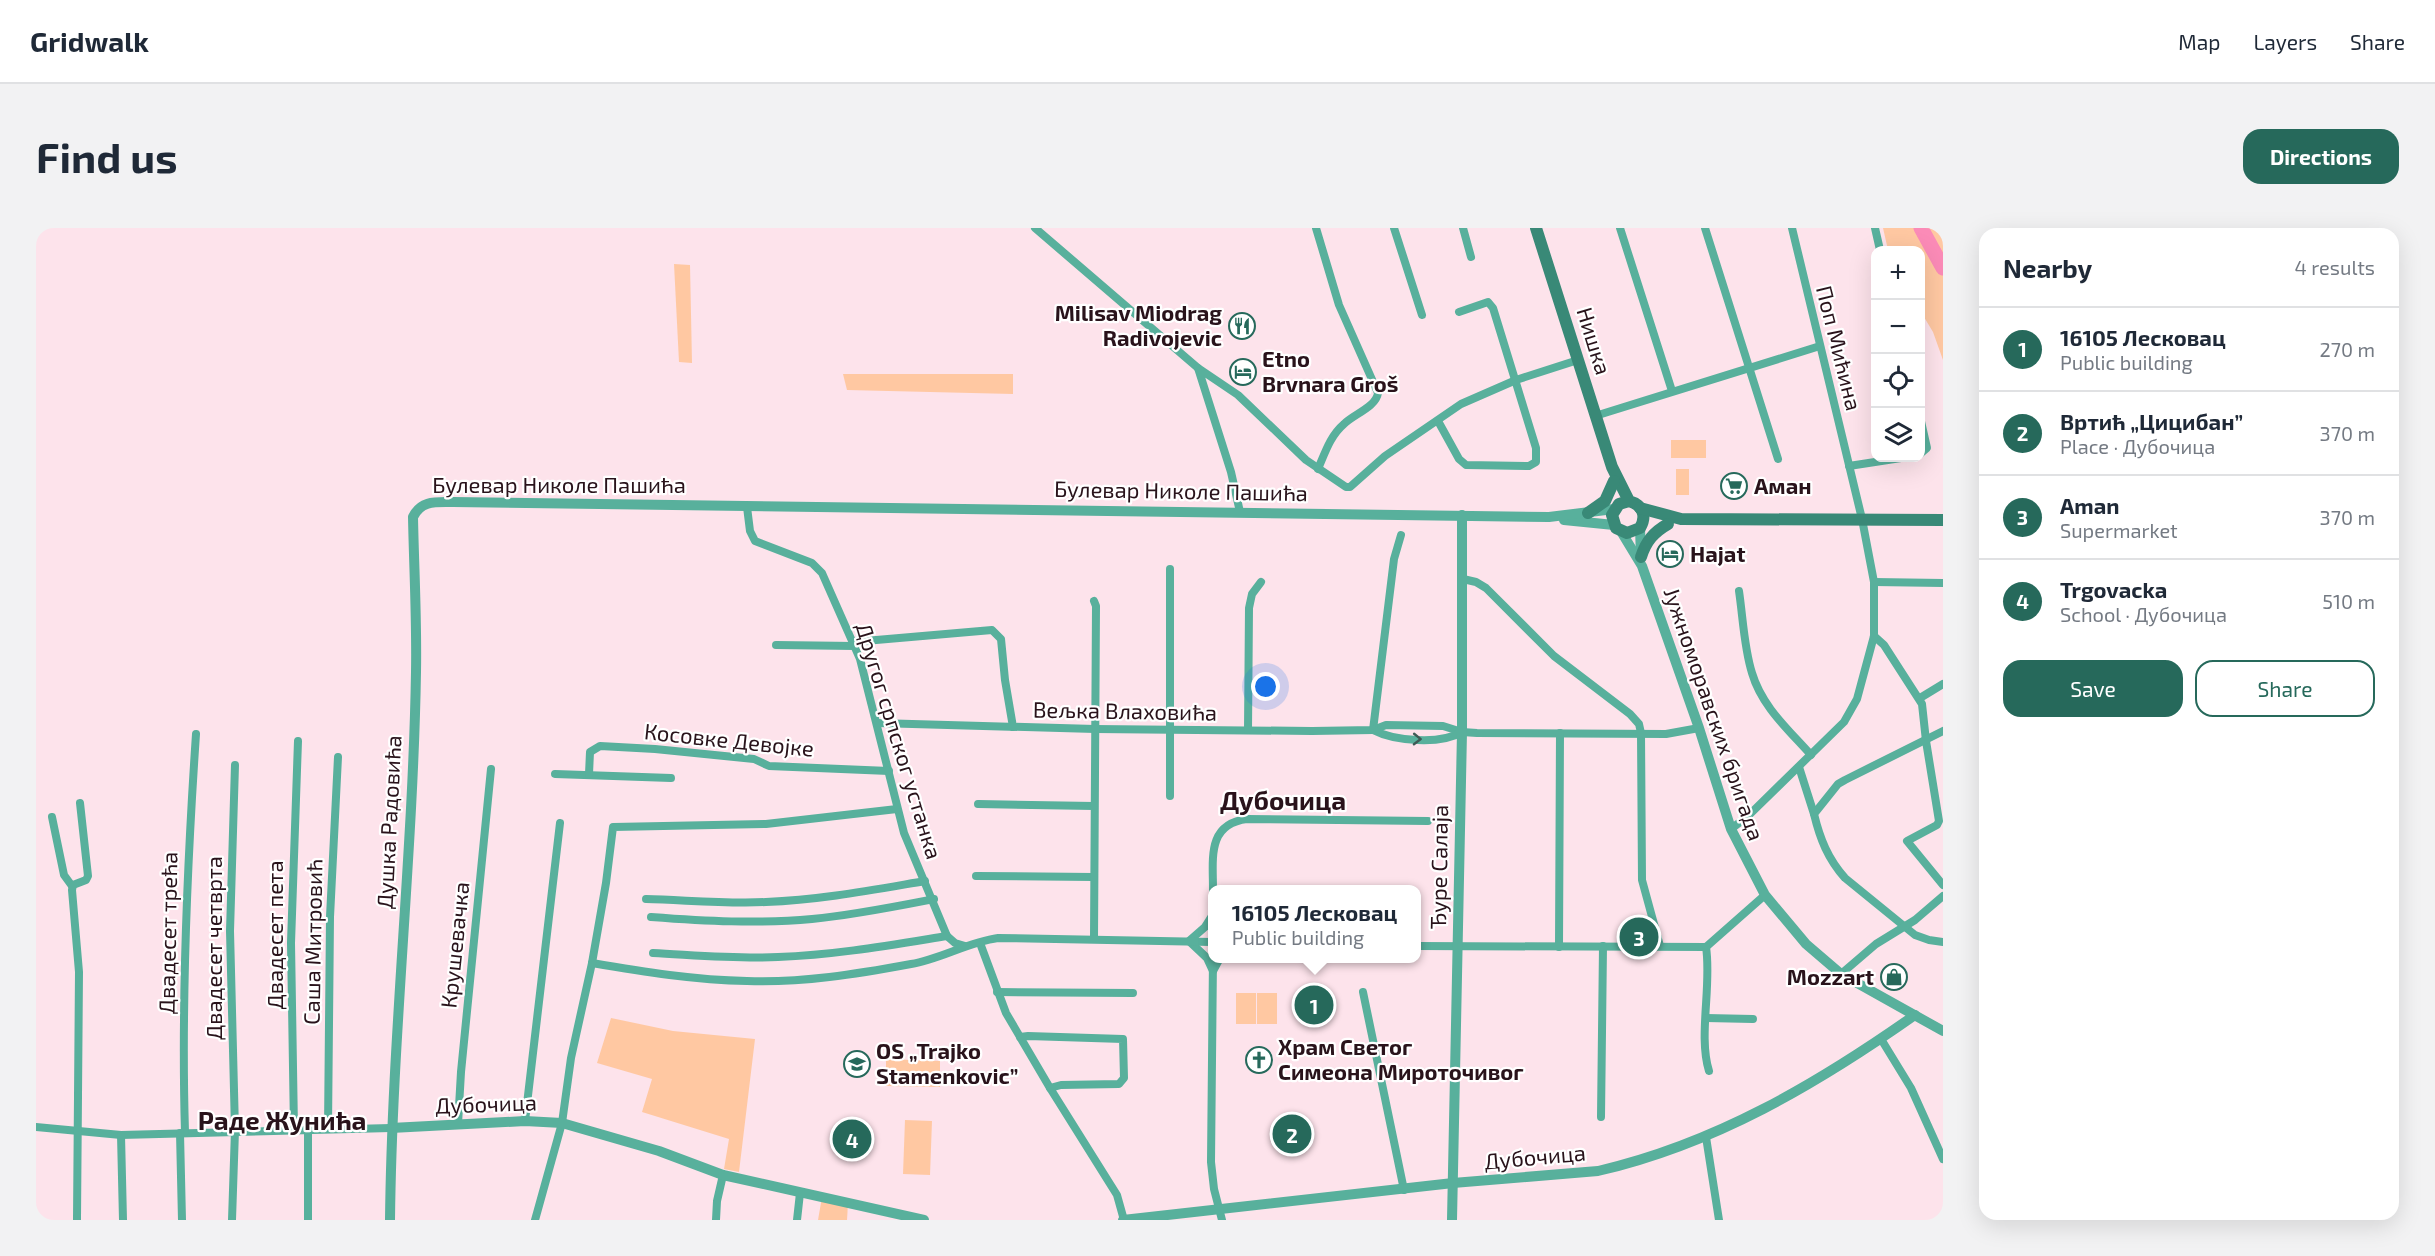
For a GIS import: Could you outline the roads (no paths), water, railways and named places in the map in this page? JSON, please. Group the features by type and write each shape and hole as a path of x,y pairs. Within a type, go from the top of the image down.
{"main road":[{"name":"Нишка","path":"1536,228 1612,467"},
{"path":"1612,467 1614,481 1626,506 1644,516 1641,527 1632,533 1618,529 1612,515 1626,506"},
{"path":"1612,467 1626,506"},
{"path":"1588,513 1605,501 1614,481"},
{"name":"Булевар Николе Пашића","path":"1626,506 1681,519 1943,520"},
{"name":"Булевар Николе Пашића","path":"1641,527 1668,524 1681,519"},
{"path":"1641,562 1648,540 1657,530 1668,524"}],"street":[{"path":"1035,228 1198,368 1238,395 1318,470 1346,487 1350,487 1407,440 1461,404 1516,380 1578,360"},
{"path":"1316,228 1339,305 1378,393 1374,402 1338,430 1318,470"},
{"path":"1394,228 1422,315"},
{"path":"1463,228 1471,257"},
{"path":"1620,228 1672,391"},
{"path":"1705,228 1778,459"},
{"name":"Поп Мићина","path":"1731,829 1830,738 1851,712 1862,683 1874,636 1874,582 1862,519 1792,228"},
{"path":"1875,228 1879,246"},
{"path":"1438,421 1454,451 1466,465 1529,466 1537,458 1536,448 1495,313 1490,304 1482,303 1459,312"},
{"path":"1595,416 1820,346"},
{"path":"1198,368 1231,472 1240,512"},
{"path":"1849,466 1875,462"},
{"name":"Булевар Николе Пашића","path":"413,517 416,510 431,502 1549,517 1626,506"},
{"name":"Другог српског устанка","path":"747,507 752,537 755,541 806,561 820,569 854,644 877,723 897,809 947,936"},
{"name":"Ђуре Салаја","path":"1452,1220 1462,732 1462,515"},
{"name":"Душка Радовића","path":"390,1220 391,1128 414,736 416,669 413,517"},
{"path":"1549,517 1618,529"},
{"name":"Јужноморавских бригада","path":"1641,527 1641,562"},
{"name":"Јужноморавских бригада","path":"1618,529 1641,562 1699,728 1731,829 1765,895 1806,944 1841,974 1943,1030"},
{"path":"1372,730 1394,559 1401,535"},
{"path":"1170,569 1170,796"},
{"path":"1463,579 1476,582 1486,588 1554,656 1630,714 1639,724 1641,733 1642,880 1660,946"},
{"path":"1248,730 1249,608 1252,594 1260,582"},
{"path":"1874,582 1943,583"},
{"path":"1739,591 1750,666 1758,689 1773,714 1812,755"},
{"path":"1094,601 1096,606 1094,938"},
{"path":"776,645 854,644 992,630 1001,639 1013,727"},
{"path":"1874,636 1884,645 1920,698 1939,824 1907,841 1943,885"},
{"path":"1920,698 1943,684"},
{"name":"Вељка Влаховића","path":"877,723 1170,730 1372,730 1386,725 1443,726 1462,732 1560,733 1676,733 1699,728"},
{"name":"Вељка Влаховића","path":"1372,730 1385,736 1404,739 1453,738 1462,732"},
{"path":"1814,814 1838,784 1926,741 1943,730"},
{"path":"1559,947 1560,733"},
{"name":"Двадесет трећа","path":"182,1220 187,899 196,734"},
{"name":"Двадесет пета","path":"294,1129 291,943 298,741"},
{"name":"Косовке Девојке","path":"590,774 590,752 600,746 754,759 769,766 889,771"},
{"name":"Саша Митровић","path":"328,1129 330,917 338,757"},
{"name":"Двадесет четврта","path":"232,1220 235,1130 230,931 235,765"},
{"path":"1799,767 1824,847 1836,868 1903,927 1929,940 1943,942"},
{"name":"Крушевачка","path":"458,1124 460,1072 491,769"},
{"name":"Косовке Девојке","path":"555,774 670,778"},
{"path":"72,886 86,880 88,876 80,803"},
{"path":"978,804 1094,806"},
{"path":"536,1220 562,1124 571,1058 592,963 606,883 613,827 766,824 897,809"},
{"path":"52,817 64,875 72,886 79,972 77,1220"},
{"path":"1213,885 1214,845 1220,832 1232,822 1247,819 1428,820"},
{"path":"525,1121 560,823"},
{"path":"976,876 1093,877"},
{"path":"646,899 783,901 846,895 925,881"},
{"path":"1421,946 1706,947 1765,895"},
{"path":"1841,974 1876,944 1903,927 1943,896"},
{"path":"651,917 760,922 811,919 934,899"},
{"path":"1189,941 1208,921"},
{"path":"653,953 784,957 870,949 947,936 955,943 965,946"},
{"path":"592,963 669,976 707,979 749,981 813,979 924,962 965,946 998,938 1208,942"},
{"path":"1189,941 1208,960"},
{"path":"980,943 997,992 1020,1037 1117,1195 1123,1220"},
{"path":"1601,1117 1603,946"},
{"path":"1706,947 1706,1056 1709,1071"},
{"path":"1209,963 1213,971"},
{"path":"1213,963 1210,1162 1221,1215"},
{"path":"1213,971 1217,963"},
{"path":"997,992 1133,993"},
{"path":"1363,992 1404,1190"},
{"name":"Дубочица","path":"1123,1220 1221,1215 1453,1183 1598,1171 1620,1166 1706,1137 1761,1112 1881,1039 1915,1015"},
{"path":"1706,1018 1753,1019"},
{"path":"1020,1037 1123,1039 1124,1078 1119,1084 1115,1086 1061,1085 1050,1088"},
{"path":"1881,1039 1911,1088 1943,1159"},
{"name":"Дубочица","path":"36,1129 121,1135 235,1130 391,1128 525,1121 562,1124 659,1150 723,1175 924,1220"},
{"path":"308,1129 308,1220"},
{"path":"121,1135 123,1220"},
{"path":"1706,1137 1719,1220"},
{"path":"716,1220 723,1175"},
{"path":"797,1220 800,1193"}],"waterway":[{"path":"1921,228 1943,268"}],"place":[{"name":"Milisav Miodrag Radivojevic","path":"1242,326"},
{"name":"Etno Brvnara Groš","path":"1243,372"},
{"name":"Аман","path":"1734,486"},
{"name":"Hajat","path":"1670,554"},
{"name":"Aman","path":"1639,937"},
{"name":"Mozzart","path":"1894,977"},
{"name":"16105 Лесковац","path":"1314,1005"},
{"name":"Храм Светог Симеона Мироточивог","path":"1259,1060"},
{"name":"OS „Trajko Stamenkovic”","path":"857,1064"},
{"name":"Вртић „Цицибан”","path":"1292,1134"},
{"name":"Trgovacka","path":"852,1139"}],"district":[{"name":"Дубочица","path":"1283,801"},
{"name":"Раде Жунића","path":"282,1121"}]}
